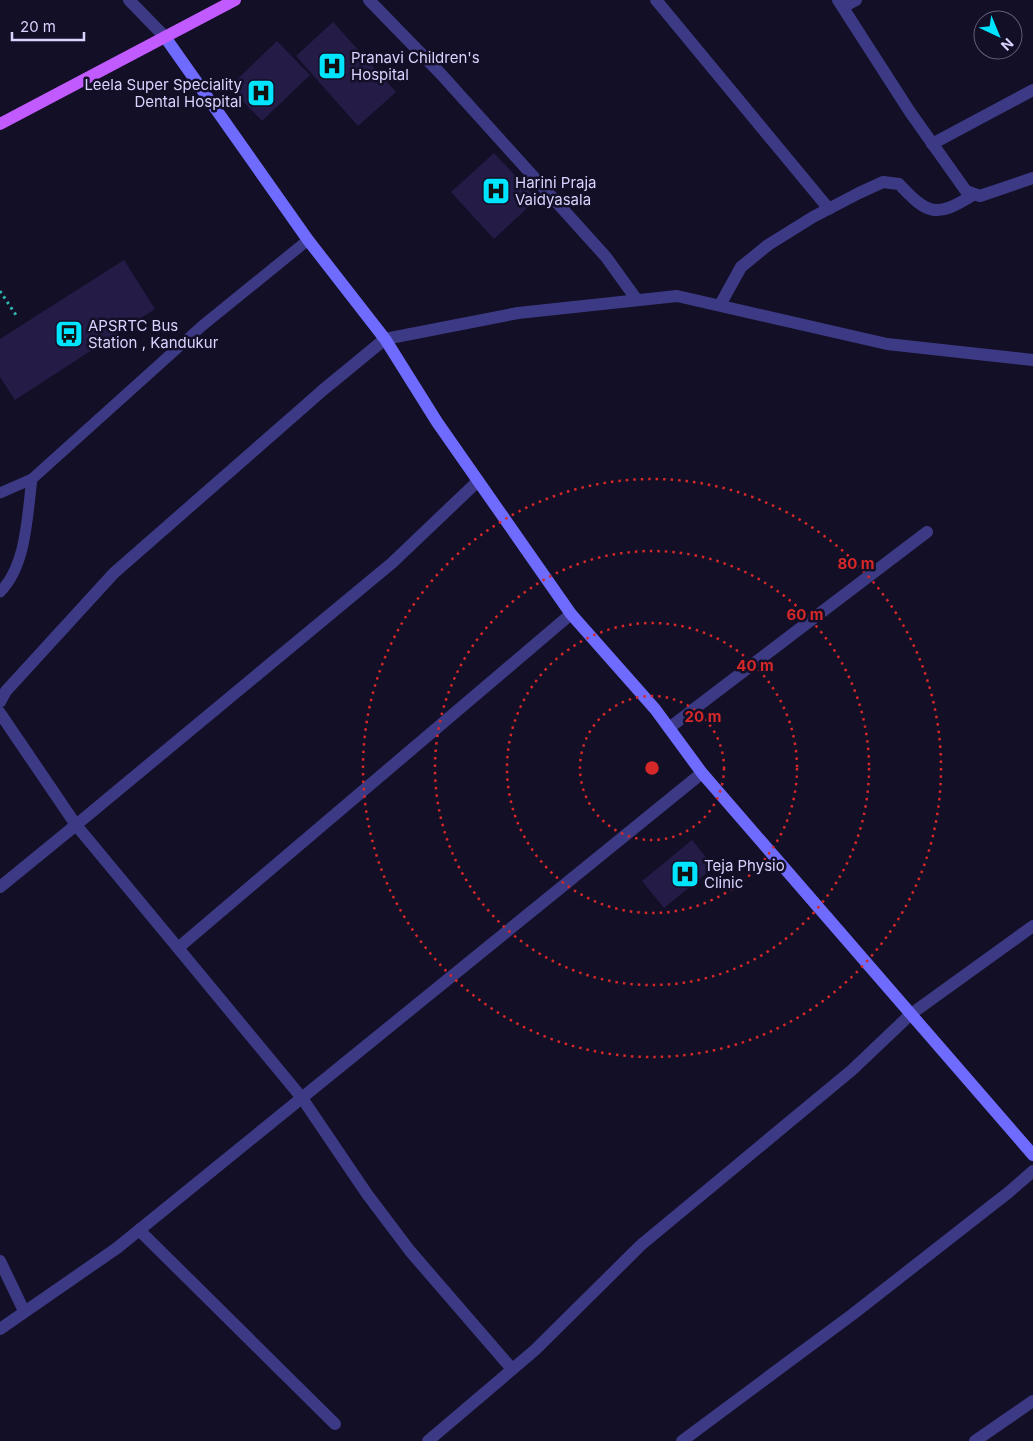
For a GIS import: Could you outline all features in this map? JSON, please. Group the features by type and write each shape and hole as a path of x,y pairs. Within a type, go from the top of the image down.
{"main road":[{"path":"0,124 235,0"}],"street":[{"path":"129,0 165,37 308,240 385,339 437,422 572,614 669,728 702,773 1033,1155"},
{"path":"370,0 440,73 606,257 637,300"},
{"path":"656,0 829,209"},
{"path":"856,0 840,4 932,144 966,191 980,196 1033,178"},
{"path":"932,144 1033,90"},
{"path":"720,305 742,267 768,245 829,209 883,182 899,184 917,203 937,211 951,208 973,195"},
{"path":"0,702 6,691 114,573 323,390 385,339 518,313 677,296 887,344 1033,360"},
{"path":"0,886 392,563 478,481"},
{"path":"669,728 927,532"},
{"path":"178,948 572,614"},
{"path":"0,713 76,825 302,1098 367,1194 410,1250 512,1369"},
{"path":"0,1329 117,1248 702,773"},
{"path":"428,1441 512,1369 641,1245 852,1070 911,1014 1033,926"},
{"path":"682,1441 868,1302 1010,1192 1033,1171"},
{"path":"139,1230 335,1424"},
{"path":"0,1261 24,1311"},
{"path":"974,1441 1033,1401"}],"lane":[{"path":"0,493 32,479 202,326 308,240"},
{"path":"0,592 9,583 21,553 32,479"}],"path":[{"path":"0,292 18,318"}],"building":[{"path":"333,22 396,92 358,126 296,56"},
{"path":"277,41 310,75 262,121 229,87"},
{"path":"494,153 537,199 494,239 451,192"},
{"path":"124,260 155,309 15,400 0,377 0,339"},
{"path":"692,840 714,867 664,908 642,881"}],"place":[{"name":"Pranavi Children's Hospital","path":"332,66"},
{"name":"Leela Super Speciality Dental Hospital","path":"261,93"},
{"name":"Harini Praja Vaidyasala","path":"496,191"},
{"name":"APSRTC Bus Station , Kandukur","path":"69,334"},
{"name":"Teja Physio Clinic","path":"685,874"}]}
